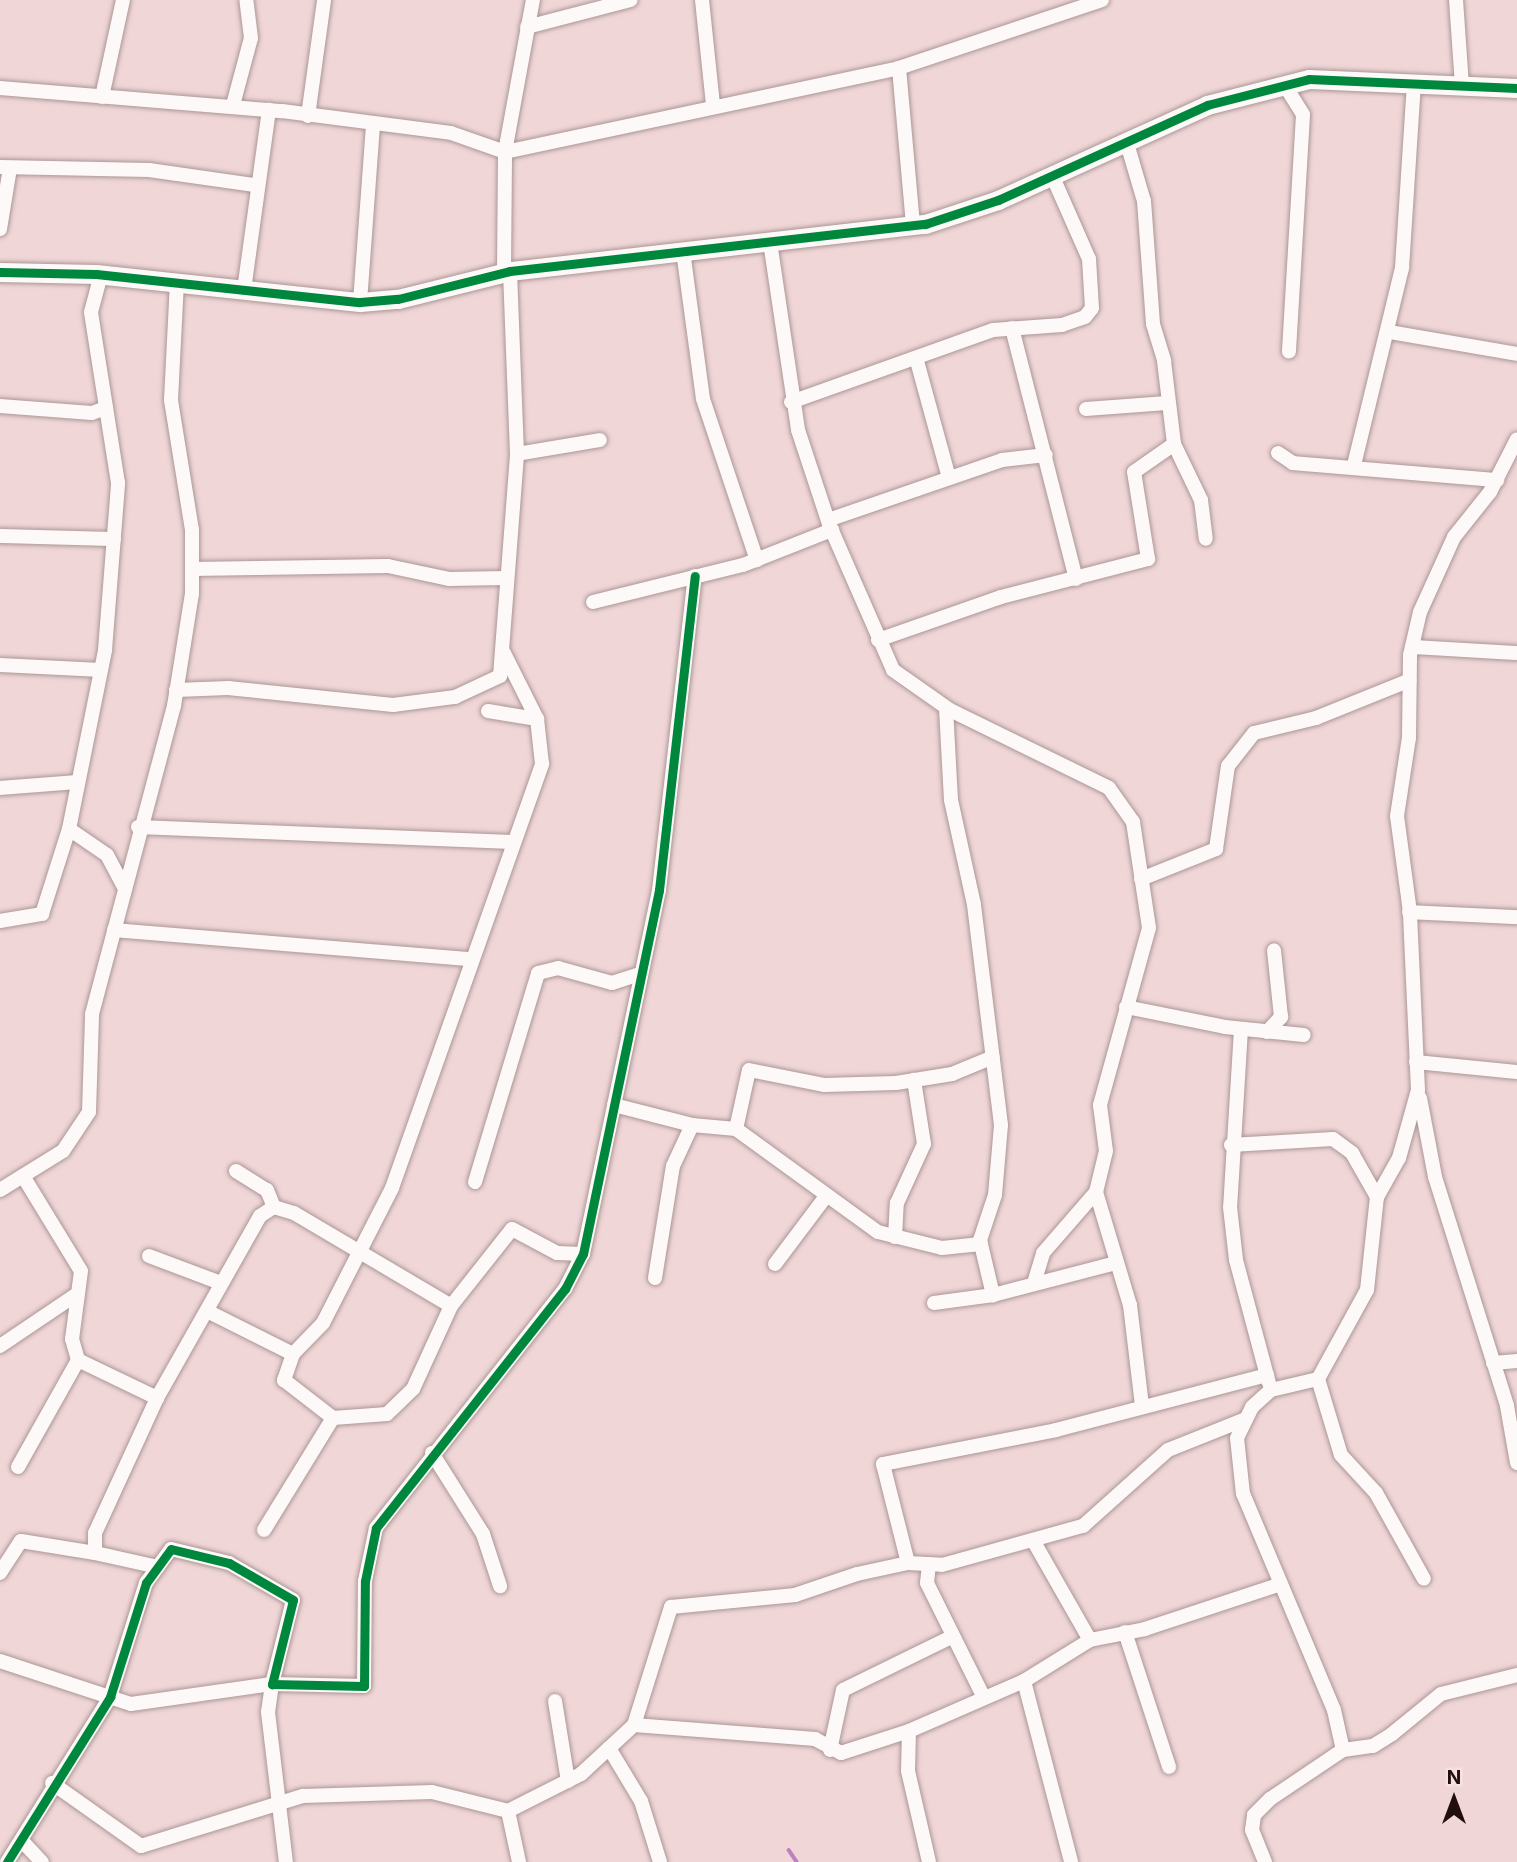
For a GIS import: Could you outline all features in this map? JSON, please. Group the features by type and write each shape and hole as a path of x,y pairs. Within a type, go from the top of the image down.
{"street":[{"path":"102,97 123,0"},
{"path":"233,106 251,37 246,0"},
{"path":"308,116 324,0"},
{"path":"176,690 421,703 491,684 504,653 506,578 517,454 507,272 505,152 533,0"},
{"path":"527,27 631,0"},
{"path":"702,0 713,104"},
{"path":"0,88 233,106 373,128 451,133 505,152 713,104 899,68 1075,6 1102,0"},
{"path":"1456,0 1462,85"},
{"path":"899,68 914,226"},
{"path":"1354,465 1368,391 1390,332 1402,268 1414,83"},
{"path":"0,272 101,274 360,302 507,272 914,226 998,200 1207,105 1284,84 1414,83 1517,88"},
{"path":"1284,84 1303,115 1289,352"},
{"path":"244,290 255,185 268,110"},
{"path":"360,302 373,128"},
{"path":"1126,140 1144,201 1153,324 1174,444 1201,500 1206,539"},
{"path":"0,229 5,168 149,170 255,185"},
{"path":"791,402 1012,328 1075,322 1093,308 1088,259 1052,175"},
{"path":"770,242 791,402 830,525 878,640 906,684 946,708 1108,788 1133,822 1149,928 1100,1105 1106,1151 1096,1192 1043,1253 1034,1283"},
{"path":"683,251 703,399 757,560"},
{"path":"0,921 42,914 69,829 101,670 118,483 91,312 101,274"},
{"path":"0,1190 63,1151 89,1112 92,1014 138,827 176,690 192,569 172,400 177,282"},
{"path":"1012,328 1076,579"},
{"path":"1390,332 1517,354"},
{"path":"917,361 949,478"},
{"path":"1086,409 1167,397"},
{"path":"0,406 92,413 106,408"},
{"path":"1517,439 1497,480 1454,537 1412,647 1397,816 1409,912 1418,1090 1435,1177 1493,1363 1517,1463"},
{"path":"517,454 600,440"},
{"path":"878,640 1148,559 1134,472 1174,444"},
{"path":"1278,453 1293,463 1354,465 1497,480"},
{"path":"593,602 757,560 830,525 949,478 1002,460 1046,456"},
{"path":"0,536 114,540"},
{"path":"192,569 388,566 449,579 506,578"},
{"path":"0,1661 131,1704 272,1685 364,1686 365,1581 376,1528 432,1453 565,1289 583,1254 639,974 659,890 695,576"},
{"path":"1412,647 1517,653"},
{"path":"504,653 537,719 542,764 470,959 392,1188 323,1323 293,1354 284,1380 334,1418 387,1414 419,1379 451,1306 512,1229 557,1253 583,1254"},
{"path":"0,665 101,670"},
{"path":"1141,879 1216,849 1228,766 1254,733 1316,718 1410,680"},
{"path":"946,708 951,800 974,905 1001,1125 995,1195 981,1244 993,1295"},
{"path":"488,711 537,719"},
{"path":"0,788 77,782"},
{"path":"138,827 512,842"},
{"path":"69,829 107,855 124,887"},
{"path":"107,855 133,847"},
{"path":"1409,912 1517,917"},
{"path":"114,930 470,959"},
{"path":"1274,950 1281,1011 1274,1030"},
{"path":"475,1182 538,973 558,968 612,983 639,974"},
{"path":"1126,1007 1241,1029 1274,1030 1304,1035"},
{"path":"1241,1029 1231,1145 1234,1249 1269,1382 1243,1419 1236,1457 1243,1494 1334,1710 1343,1749"},
{"path":"736,1129 749,1070 824,1085 914,1080 952,1074 993,1057"},
{"path":"1416,1062 1517,1072"},
{"path":"895,1237 897,1203 924,1144 914,1080"},
{"path":"1418,1090 1399,1158 1377,1197 1367,1290 1318,1379 1341,1455 1376,1493 1424,1579"},
{"path":"614,1105 692,1125 736,1129 824,1199 895,1237 942,1248 981,1244"},
{"path":"655,1278 673,1166 692,1125"},
{"path":"1231,1145 1333,1139 1352,1153 1377,1197"},
{"path":"236,1171 267,1190 274,1207 361,1251 451,1306"},
{"path":"18,1467 78,1360 72,1339 81,1272 23,1176"},
{"path":"1096,1192 1130,1305 1142,1406"},
{"path":"775,1265 824,1199"},
{"path":"95,1553 95,1533 157,1398 260,1216 274,1207"},
{"path":"149,1256 221,1283"},
{"path":"934,1303 993,1295 1116,1263"},
{"path":"0,1346 77,1294"},
{"path":"208,1311 293,1354"},
{"path":"78,1360 157,1398"},
{"path":"1493,1363 1517,1361"},
{"path":"908,1563 883,1464 1142,1406 1269,1382 1318,1379"},
{"path":"264,1530 334,1418"},
{"path":"52,1783 141,1846 279,1800 432,1792 508,1811 568,1781 634,1725 671,1608 795,1595 908,1563 929,1564 1034,1542 1083,1526 1168,1450 1243,1419"},
{"path":"432,1453 483,1534 500,1586"},
{"path":"0,1573 21,1541 158,1567"},
{"path":"1034,1542 1090,1640"},
{"path":"7,1862 24,1843 52,1783 110,1697 127,1631 158,1567 172,1549 186,1549 229,1563 293,1601 268,1712 286,1862"},
{"path":"929,1564 927,1583 951,1637 984,1698"},
{"path":"634,1725 815,1739 830,1750 841,1753 909,1731 1024,1681 1090,1640 1125,1632 1281,1584"},
{"path":"1125,1632 1169,1768"},
{"path":"830,1750 843,1690 903,1655 951,1637"},
{"path":"1265,1862 1252,1830 1254,1815 1343,1749 1373,1746 1426,1702 1455,1688 1517,1675"},
{"path":"1024,1681 1071,1862"},
{"path":"555,1701 568,1781"},
{"path":"909,1731 908,1771 929,1862"},
{"path":"608,1748 641,1801 660,1862"},
{"path":"508,1811 519,1862"},
{"path":"24,1843 43,1862"}],"waterway":[{"path":"789,1850 797,1862"}],"cycle path":[{"path":"0,272 96,274 360,302 398,299 510,271 925,224 998,200 1207,105 1309,79 1517,88"},
{"path":"7,1862 110,1697 146,1583 171,1549 229,1563 293,1600 272,1684 364,1686 365,1581 376,1528 565,1289 583,1254 659,890 695,576"}]}
